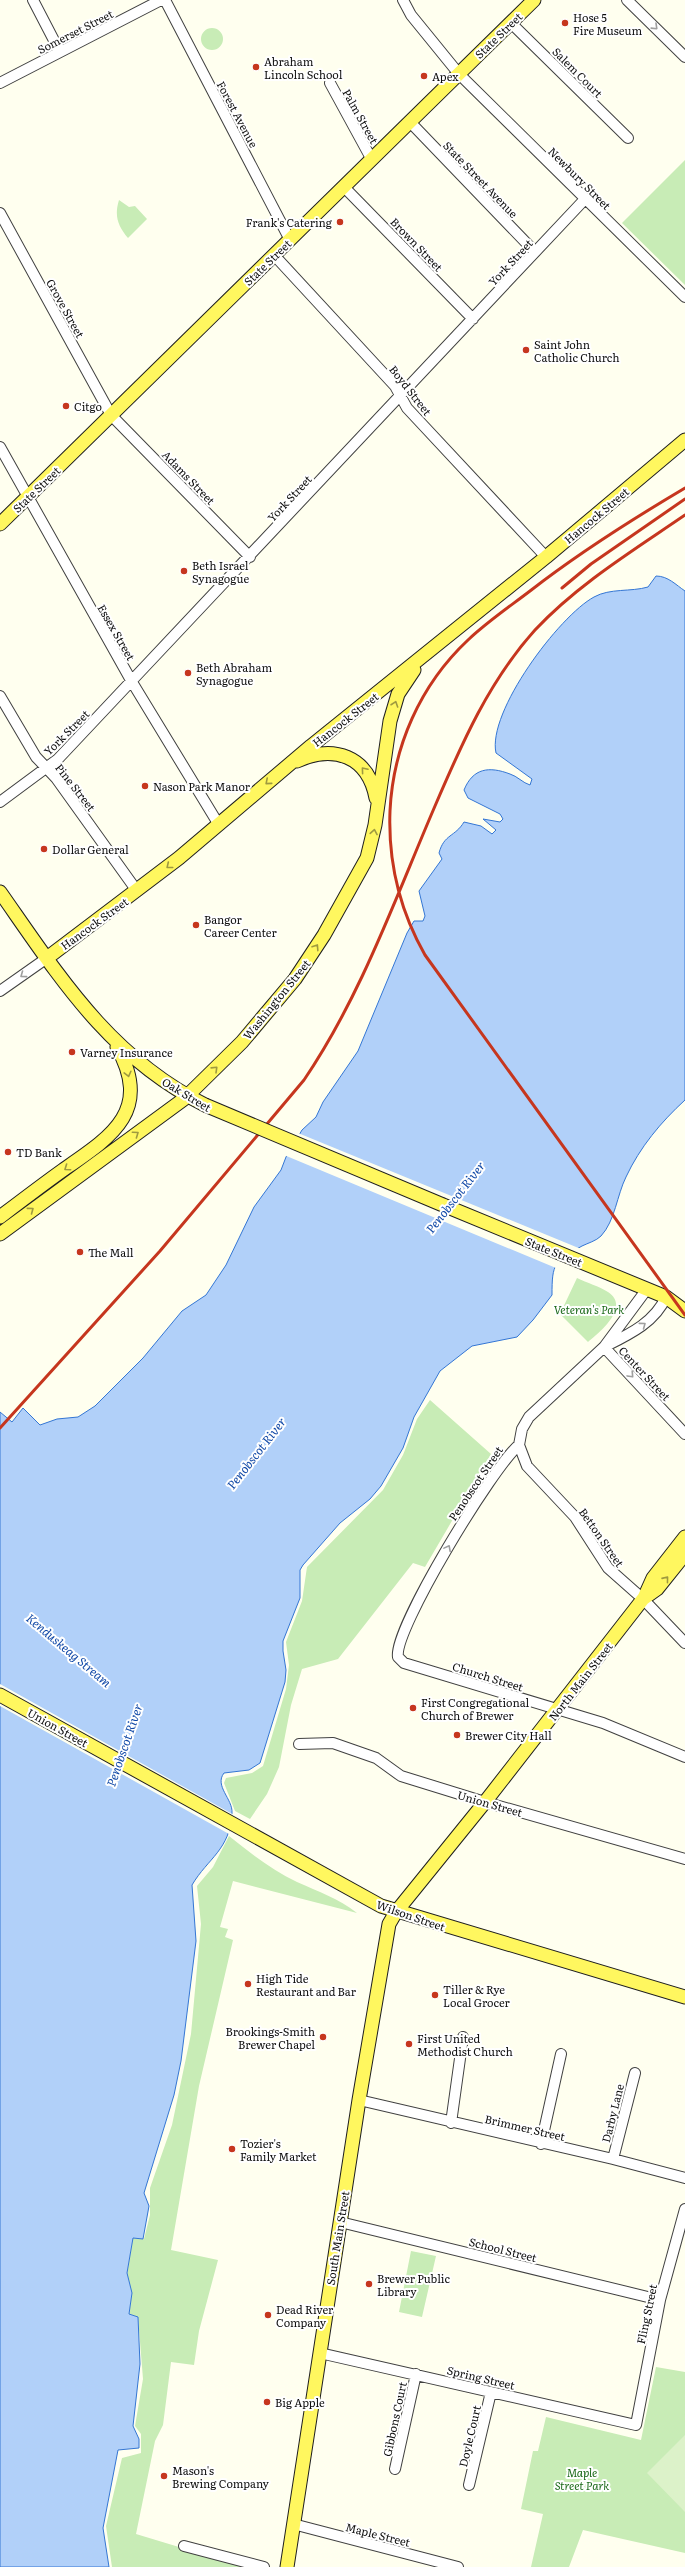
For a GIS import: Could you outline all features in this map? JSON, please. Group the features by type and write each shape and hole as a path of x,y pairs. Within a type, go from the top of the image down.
{"main road":[{"name":"State Street","path":"0,524 534,0"},
{"name":"Hancock Street","path":"47,958 137,891 219,825 284,768 546,557 685,440"},
{"name":"Washington Street","path":"0,1234 187,1096 242,1042 305,964 365,864 372,842 387,734 395,702 407,679 429,652"},
{"path":"284,768 299,760 320,754 346,756 357,763 370,778 377,806"},
{"name":"Oak Street","path":"0,892 86,1010 112,1039 149,1069 187,1096 205,1105 442,1205"},
{"path":"0,1217 99,1145 119,1126 127,1109 130,1088 124,1063 112,1039"},
{"name":"State Street","path":"442,1205 647,1289 666,1298 685,1311"},
{"name":"State Street","path":"666,1298 685,1302"},
{"name":"North Main Street","path":"396,1912 558,1710 643,1599 653,1578 685,1537"},
{"name":"North Main Street","path":"643,1599 661,1585 685,1554"},
{"name":"Union Street","path":"0,1695 116,1760"},
{"name":"Wilson Street","path":"116,1760 374,1903 396,1912 685,1997"},
{"name":"South Main Street","path":"287,2567 359,2100 388,1928 396,1912"}],"street":[{"path":"32,0 60,52"},
{"name":"Somerset Street","path":"0,83 160,0"},
{"name":"Forest Avenue","path":"165,0 290,240"},
{"name":"Newbury Street","path":"403,0 411,15 459,74 685,297"},
{"path":"627,0 685,57"},
{"name":"Salem Court","path":"511,23 628,138"},
{"name":"Palm Street","path":"330,83 372,160"},
{"name":"State Street Avenue","path":"410,122 535,252"},
{"name":"Brown Street","path":"344,187 473,319"},
{"name":"York Street","path":"0,802 58,759 250,557 585,199"},
{"name":"Grove Street","path":"0,213 111,415"},
{"name":"Boyd Street","path":"274,255 395,386 407,408 546,557"},
{"name":"Adams Street","path":"111,415 250,557"},
{"name":"Essex Street","path":"0,448 132,682 219,825"},
{"name":"Pine Street","path":"0,696 36,757 56,778 137,891"},
{"name":"Hancock Street","path":"0,992 47,958"},
{"path":"604,1347 647,1289"},
{"path":"604,1347 642,1325 659,1310 666,1298"},
{"name":"Center Street","path":"604,1347 685,1434"},
{"name":"Penobscot Street","path":"398,1657 397,1647 413,1611 457,1531 502,1462 518,1445 522,1429 529,1418 604,1347"},
{"name":"Betton Street","path":"518,1445 528,1466 575,1517 603,1563 643,1599 685,1643"},
{"name":"Church Street","path":"398,1657 404,1663 616,1728 685,1757"},
{"name":"Union Street","path":"299,1744 333,1743 341,1745 376,1758 401,1776 485,1802 685,1859"},
{"path":"451,2123 463,2037"},
{"path":"541,2144 561,2054"},
{"name":"Darby Lane","path":"613,2159 635,2073"},
{"name":"Brimmer Street","path":"359,2100 541,2144 613,2159 685,2178"},
{"name":"Fling Street","path":"636,2425 660,2300 685,2209"},
{"name":"School Street","path":"340,2222 660,2300"},
{"name":"Spring Street","path":"320,2353 636,2425"},
{"name":"Gibbons Court","path":"395,2469 416,2374"},
{"name":"Doyle Court","path":"469,2485 491,2392"},
{"name":"Maple Street","path":"293,2524 458,2567"},
{"path":"184,2546 264,2567"}],"green space":[{"path":"212,28 220,31 223,39 220,47 212,50 204,47 201,39 204,31"},
{"path":"685,160 685,285 622,223"},
{"path":"119,200 129,207 135,206 147,219 128,238 119,225 117,211"},
{"name":"Veteran's Park","path":"577,1278 608,1292 614,1298 616,1305 615,1312 611,1319 588,1342 560,1314"},
{"path":"430,1400 491,1454 425,1567 413,1563 338,1659 302,1669 291,1705 279,1767 267,1794 250,1819 235,1811 224,1783 226,1778 252,1773 263,1766 286,1689 289,1665 286,1642 302,1601 307,1567 383,1490 403,1455 417,1419"},
{"path":"229,1836 270,1867 297,1882 335,1899 357,1913 233,1881 220,1927 228,1929 225,1937 233,1940 199,2086 171,2250 218,2260 199,2331 194,2365 171,2362 163,2425 155,2441 136,2534 245,2567 112,2567 106,2526 122,2458 141,2453 141,2434 135,2426 143,2379 138,2317 129,2315 132,2293 127,2274 133,2238 144,2239 150,2215 150,2188 172,2125 191,2034 201,1924 197,1886 213,1867"},
{"path":"411,2251 436,2256 422,2317 399,2312"},
{"name":"Maple Street Park","path":"656,2367 685,2372 685,2553 583,2530 569,2567 531,2567 543,2514 521,2509 533,2451 538,2451 546,2417 641,2440"},
{"path":"685,2435 685,2512 647,2473"}],"water":[{"path":"656,576 668,579 685,591 685,1100 659,1126 644,1145 623,1184 613,1215 606,1230 597,1239 582,1246 556,1264 553,1276 552,1295 533,1320 517,1337 472,1346 440,1371 414,1417 403,1448 381,1486 370,1499 340,1523 300,1570 300,1598 283,1641 286,1670 285,1682 260,1763 249,1770 224,1773 221,1783 232,1808 230,1826 223,1845 192,1885 196,1941 181,2061 174,2095 144,2193 149,2206 143,2239 133,2238 127,2273 132,2293 129,2314 138,2317 140,2364 133,2426 139,2439 139,2448 118,2450 103,2528 109,2567 0,2567 0,1412 12,1422 23,1408 40,1425 57,1419 78,1417 95,1406 143,1358 182,1311 206,1295 226,1265 254,1207 281,1170 286,1157 302,1130 316,1117 323,1102 358,1051 407,933 414,921 423,921 425,916 419,891 442,859 439,853 444,842 461,827 464,822 481,826 492,834 496,830 483,819 500,822 503,819 500,814 468,798 464,790 468,783 477,773 495,770 515,776 530,785 532,779 496,753 496,735 503,714 528,667 545,644 579,607 600,594 648,587"}],"pier":[{"path":"298,1133 581,1249 559,1263 556,1268 284,1155"},
{"path":"0,1684 234,1815 229,1834 0,1706"}],"railway":[{"path":"685,488 625,524 568,563 483,627 451,658 436,677 412,718 403,741 397,764 392,787 390,811 391,849 397,886 402,904 416,938 425,955 685,1315"},
{"path":"562,588 591,564 685,499"},
{"path":"0,1428 160,1251 304,1080 343,1015 360,981 466,736 490,691 519,650 535,630 569,598 607,568 685,515"}],"place":[{"name":"Hose 5 Fire Museum","path":"565,23"},
{"name":"Abraham Lincoln School","path":"256,67"},
{"name":"Apex","path":"424,76"},
{"name":"Frank's Catering","path":"340,222"},
{"name":"Saint John Catholic Church","path":"526,350"},
{"name":"Citgo","path":"66,406"},
{"name":"Beth Israel Synagogue","path":"184,571"},
{"name":"Beth Abraham Synagogue","path":"188,673"},
{"name":"Nason Park Manor","path":"145,786"},
{"name":"Dollar General","path":"44,849"},
{"name":"Bangor Career Center","path":"196,925"},
{"name":"Varney Insurance","path":"72,1052"},
{"name":"TD Bank","path":"8,1152"},
{"name":"The Mall","path":"80,1252"},
{"name":"First Congregational Church of Brewer","path":"413,1708"},
{"name":"Brewer City Hall","path":"457,1735"},
{"name":"High Tide Restaurant and Bar","path":"248,1984"},
{"name":"Tiller & Rye Local Grocer","path":"435,1995"},
{"name":"Brookings-Smith Brewer Chapel","path":"323,2037"},
{"name":"First United Methodist Church","path":"409,2044"},
{"name":"Tozier's Family Market","path":"232,2149"},
{"name":"Brewer Public Library","path":"369,2284"},
{"name":"Dead River Company","path":"268,2315"},
{"name":"Big Apple","path":"267,2402"},
{"name":"Mason's Brewing Company","path":"164,2476"}],"water label":[{"name":"Penobscot River","path":"455,1197"},
{"name":"Penobscot River","path":"256,1453"},
{"name":"Kenduskeag Stream","path":"69,1650"},
{"name":"Penobscot River","path":"124,1745"}]}
